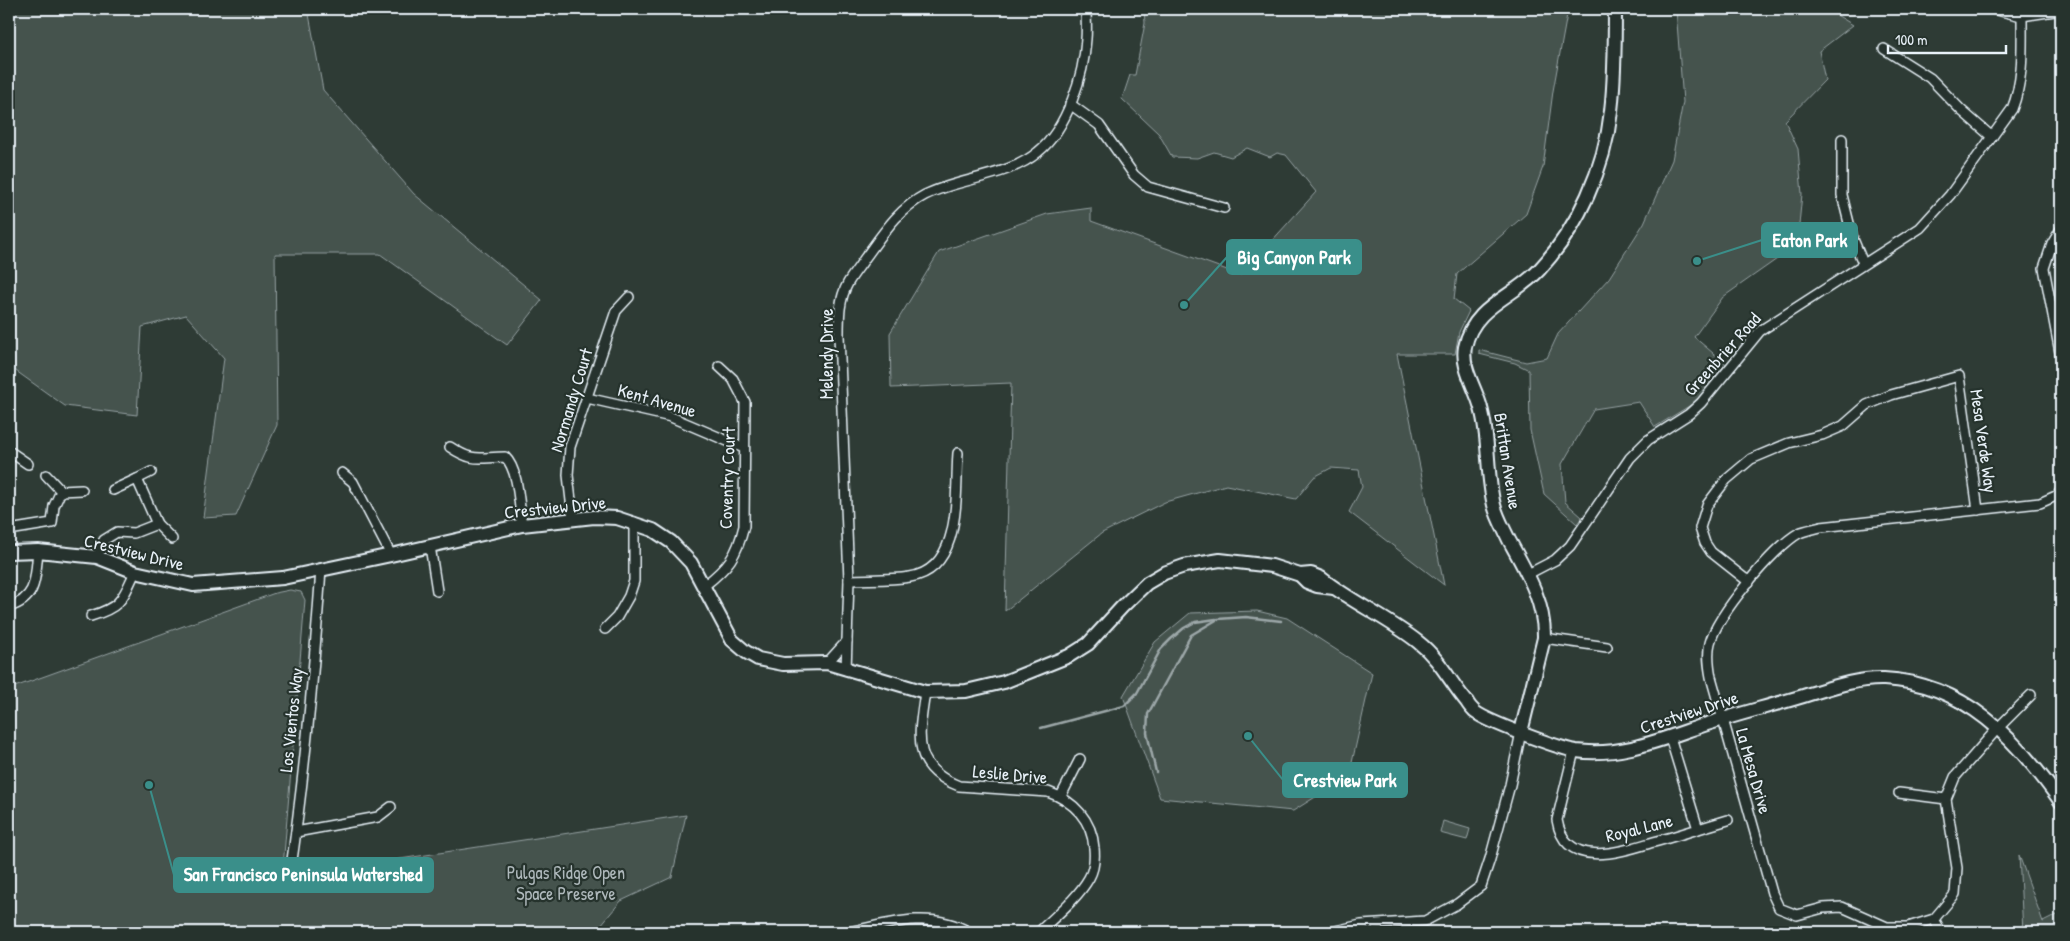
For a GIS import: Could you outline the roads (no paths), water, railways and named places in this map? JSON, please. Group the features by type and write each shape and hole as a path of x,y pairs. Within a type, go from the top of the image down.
{"street":[{"name":"Melendy Drive","path":"846,670 848,580 839,335 840,308 848,284 890,223 906,207 925,195 1016,165 1038,153 1056,134 1082,72 1086,39 1086,9"},
{"name":"Brittan Avenue","path":"1331,932 1361,925 1424,920 1457,904 1481,886 1490,859 1510,785 1544,638 1545,624 1537,594 1500,523 1494,507 1486,428 1481,406 1467,370 1465,347 1472,327 1478,318 1539,270 1564,239 1583,204 1603,151 1611,112 1615,9"},
{"path":"1992,9 2022,16 2061,10"},
{"name":"Greenbrier Road","path":"1528,574 1555,560 1570,546 1630,458 1648,440 1689,414 1701,404 1760,331 1920,228 1936,213 2012,109 2018,94 2022,74 2022,16"},
{"path":"1884,49 1930,78 1961,110 1992,137"},
{"path":"1070,104 1099,125 1134,175 1148,187 1224,208"},
{"path":"1842,139 1842,195 1853,240 1863,263"},
{"path":"2061,228 2052,244 2044,268 2061,358"},
{"name":"Normandy Court","path":"573,518 568,475 570,447 616,311 630,297"},
{"name":"Coventry Court","path":"704,586 724,570 732,560 740,545 744,526 745,402 733,379 719,366"},
{"name":"Mesa Verde Way","path":"1749,582 1711,552 1705,543 1700,528 1707,505 1726,480 1751,459 1789,443 1822,436 1843,426 1867,405 1890,395 1959,376 1978,510"},
{"name":"Kent Avenue","path":"587,398 671,417 744,448"},
{"path":"450,447 464,456 474,459 505,457 510,462 514,473 522,525"},
{"path":"9,452 28,464"},
{"path":"848,580 911,577 925,572 937,563 949,547 953,529 958,453"},
{"path":"113,490 151,472"},
{"path":"342,473 353,482 391,555"},
{"path":"46,475 61,491 82,490"},
{"path":"137,479 157,524 172,540"},
{"name":"La Mesa Drive","path":"2031,695 1997,729 1954,777 1946,800 1957,868 1955,894 1934,918 1908,927 1886,927 1842,907 1823,908 1797,914 1779,908 1772,893 1708,665 1710,643 1718,624 1749,582 1781,546 1800,533 1822,527 2040,503 2058,495 2061,490"},
{"path":"9,530 52,523 54,506 61,491"},
{"name":"Crestview Drive","path":"9,552 38,551 97,557 135,572 193,585 283,578 522,525 573,518 617,518 634,522 653,530 671,542 691,563 732,640 758,659 783,664 827,663 925,692 966,691 1004,682 1069,656 1088,644 1122,607 1147,584 1164,573 1184,566 1220,560 1272,566 1300,576 1311,574 1321,578 1418,642 1441,665 1466,702 1476,712 1491,721 1574,751 1625,751 1722,719 1853,682 1884,679 1920,684 1937,689 1969,706 1997,729 2027,758 2061,802"},
{"path":"605,629 617,617 629,596 634,581 634,522"},
{"path":"97,557 104,540 117,532 134,533 157,524"},
{"path":"430,546 437,591"},
{"path":"9,607 20,604 28,597 34,584 38,551"},
{"name":"Los Vientos Way","path":"290,874 317,627 321,569"},
{"path":"91,616 107,611 121,601 135,572"},
{"path":"1544,638 1607,646"},
{"path":"827,663 847,642"},
{"name":"Leslie Drive","path":"925,692 919,740 921,751 927,763 936,773 947,781 960,786 1048,792 1061,796 1086,819 1093,836 1095,859 1090,876 1078,894 1039,932"},
{"name":"Royal Lane","path":"1670,737 1698,829"},
{"name":"Royal Lane","path":"1574,751 1558,820 1562,836 1570,845 1588,853 1610,854 1728,820"},
{"path":"1061,796 1080,759"},
{"path":"1899,793 1946,800"},
{"path":"296,832 378,817 391,807"},
{"path":"1934,918 1941,932"},
{"path":"850,932 901,921 932,920 958,925 969,932"}],"waterway":[{"path":"1156,772 1147,733 1148,714 1191,635 1218,619 1246,617 1281,621"},
{"path":"1041,728 1124,706 1137,693 1161,649 1171,639 1195,622 1216,619"}],"place":[{"name":"Eaton Park","path":"1697,261"},
{"name":"Big Canyon Park","path":"1184,305"},
{"name":"Crestview Park","path":"1248,736"},
{"name":"San Francisco Peninsula Watershed","path":"149,785"}],"park label":[{"name":"Pulgas Ridge Open Space Preserve","path":"566,882"}]}
